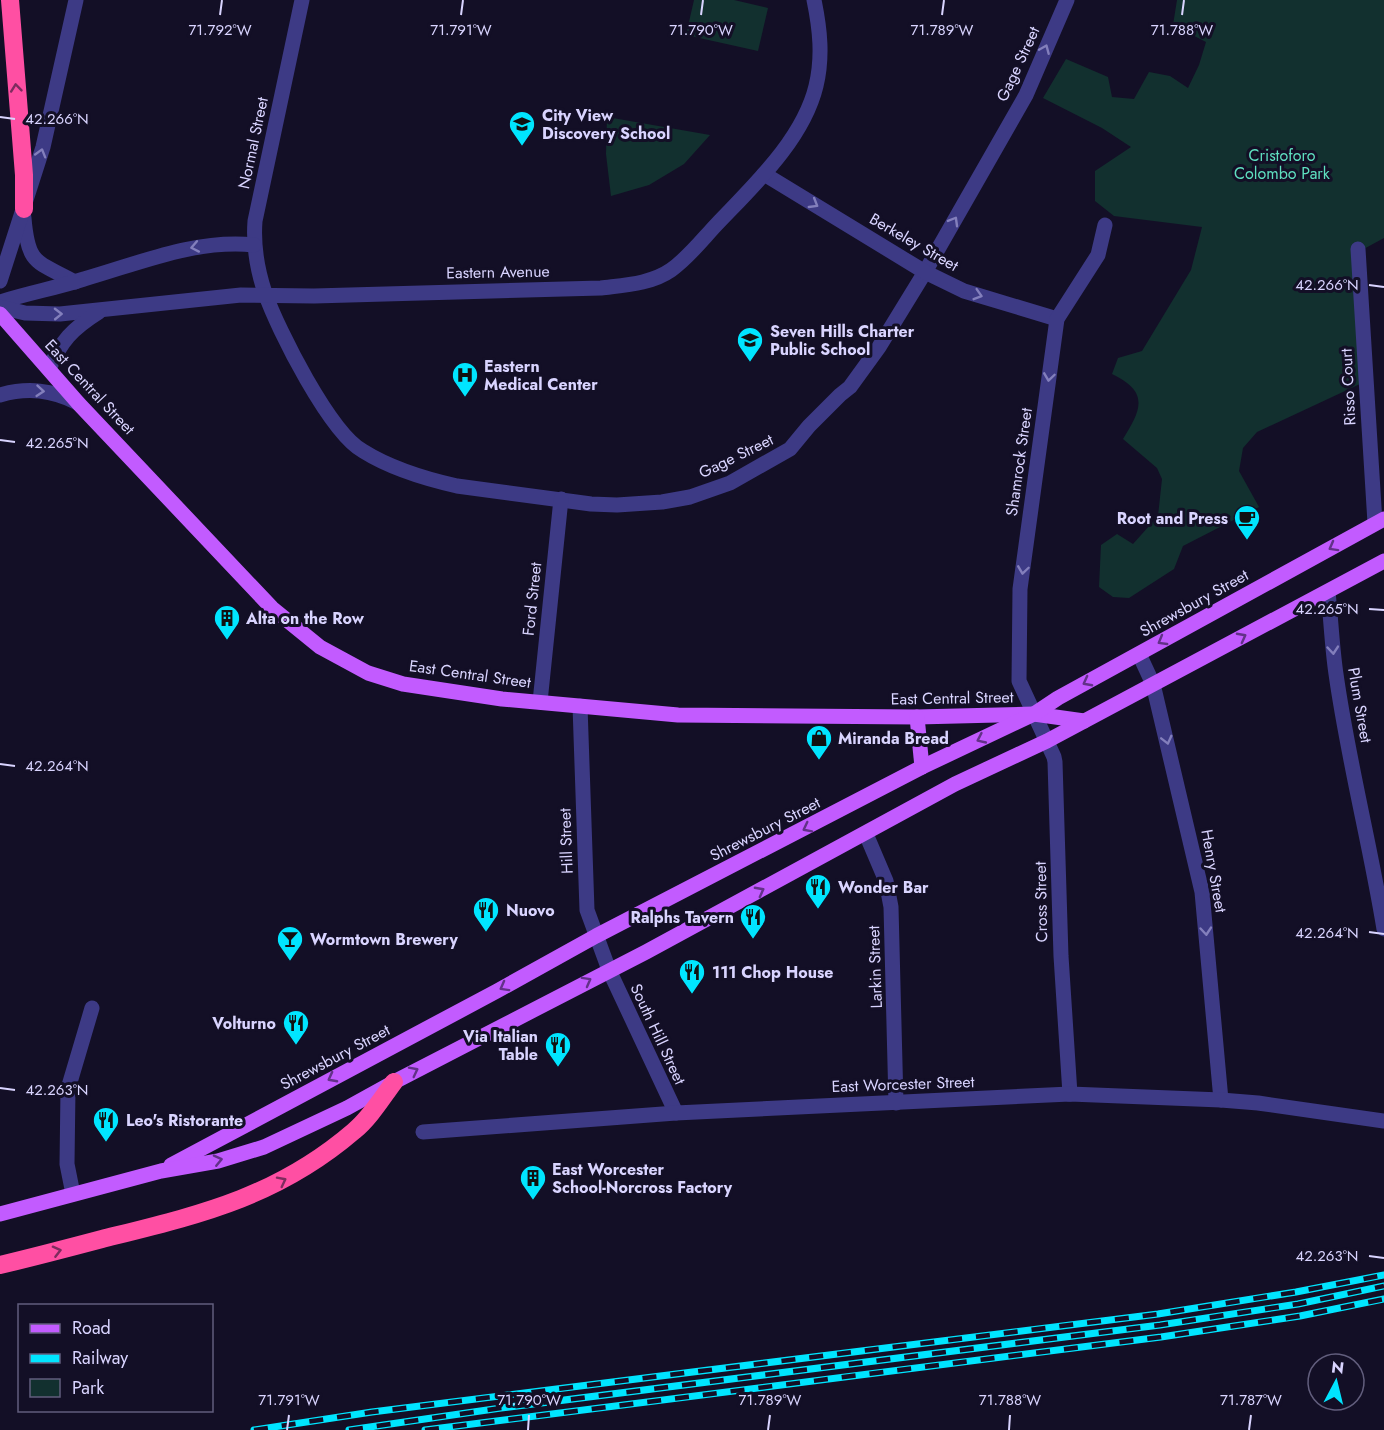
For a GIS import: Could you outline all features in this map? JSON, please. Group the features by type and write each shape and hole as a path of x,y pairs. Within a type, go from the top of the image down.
{"highway":[{"path":"10,0 24,175 24,209"},
{"path":"0,1265 163,1225 217,1209 261,1192 301,1171 356,1130 394,1082"}],"main road":[{"name":"East Central Street","path":"0,314 79,404 272,608 320,647 359,669 395,682 490,697 678,715 917,717 1034,714 1084,721"},
{"name":"Shrewsbury Street","path":"161,1171 596,936 922,767 1034,714 1058,698 1379,521"},
{"name":"Shrewsbury Street","path":"0,1214 161,1171 218,1161 264,1147 347,1108 646,952 955,784 1047,741 1384,561"},
{"path":"917,717 922,767"}],"street":[{"path":"0,281 24,209 54,101 76,0"},
{"name":"Normal Street","path":"266,294 254,245 255,222 302,0"},
{"name":"Eastern Avenue","path":"0,305 25,313 60,314 241,295 314,296 601,288 660,276 679,263 764,174 804,119 816,87 820,63 820,43 814,0"},
{"name":"Gage Street","path":"266,294 289,346 332,420 347,439 362,451 437,482 561,499 617,505 676,500 704,493 730,483 790,449 809,426 850,387 879,347 925,272 1026,95 1067,0"},
{"name":"Berkeley Street","path":"764,174 925,272 964,291 1057,319"},
{"path":"24,209 26,238 33,257 43,266 75,282"},
{"name":"Shamrock Street","path":"1034,714 1019,681 1020,589 1057,319 1098,255 1105,225"},
{"name":"Eastern Avenue","path":"0,305 33,291 75,282 196,246 234,243 254,245"},
{"name":"Risso Court","path":"1358,249 1379,521"},
{"path":"48,369 58,348 70,333 103,309"},
{"path":"0,395 45,390 63,395 79,404"},
{"name":"Ford Street","path":"540,702 561,499"},
{"name":"Plum Street","path":"1328,592 1336,674 1384,928"},
{"name":"Henry Street","path":"1139,654 1153,684 1202,892 1221,1100"},
{"name":"Hill Street","path":"580,706 587,910 609,970"},
{"name":"Cross Street","path":"1034,714 1054,757 1056,778 1061,956 1070,1094"},
{"name":"Larkin Street","path":"866,834 886,881 891,907 897,1103"},
{"name":"South Hill Street","path":"609,970 676,1113"},
{"path":"74,1194 67,1164 68,1089 92,1008"},
{"name":"East Worcester Street","path":"423,1132 676,1113 1070,1094 1221,1100 1384,1121"}],"green space":[{"path":"694,0 734,0 768,8 758,51 686,35"},
{"name":"Cristoforo Colombo Park","path":"1177,0 1384,0 1384,238 1360,251 1360,384 1257,432 1243,448 1239,471 1259,507 1183,546 1174,569 1129,598 1113,597 1099,587 1101,545 1117,534 1133,544 1158,516 1162,479 1157,468 1123,439 1137,410 1137,395 1124,381 1112,374 1118,358 1142,351 1191,270 1202,227 1114,216 1095,201 1095,171 1131,147 1102,128 1043,98 1066,59 1108,77 1112,97 1134,99 1149,72 1170,76 1188,88 1199,65 1206,42 1173,25"},
{"path":"607,117 710,135 684,164 649,185 611,196 606,154"}],"railway":[{"path":"254,1430 372,1412 1158,1314 1384,1275"},
{"path":"349,1430 501,1408 1160,1325 1298,1304 1384,1286"},
{"path":"425,1430 1161,1337 1300,1316 1384,1299"}],"place":[{"name":"City View Discovery School","path":"522,147"},
{"name":"Seven Hills Charter Public School","path":"750,363"},
{"name":"Eastern Medical Center","path":"465,398"},
{"name":"Root and Press","path":"1247,541"},
{"name":"Alta on the Row","path":"227,641"},
{"name":"Miranda Bread","path":"819,761"},
{"name":"Wonder Bar","path":"818,910"},
{"name":"Nuovo","path":"486,933"},
{"name":"Ralphs Tavern","path":"753,940"},
{"name":"Wormtown Brewery","path":"290,962"},
{"name":"111 Chop House","path":"692,995"},
{"name":"Volturno","path":"296,1046"},
{"name":"Via Italian Table","path":"558,1068"},
{"name":"Leo's Ristorante","path":"106,1143"},
{"name":"East Worcester School-Norcross Factory","path":"533,1201"}]}
